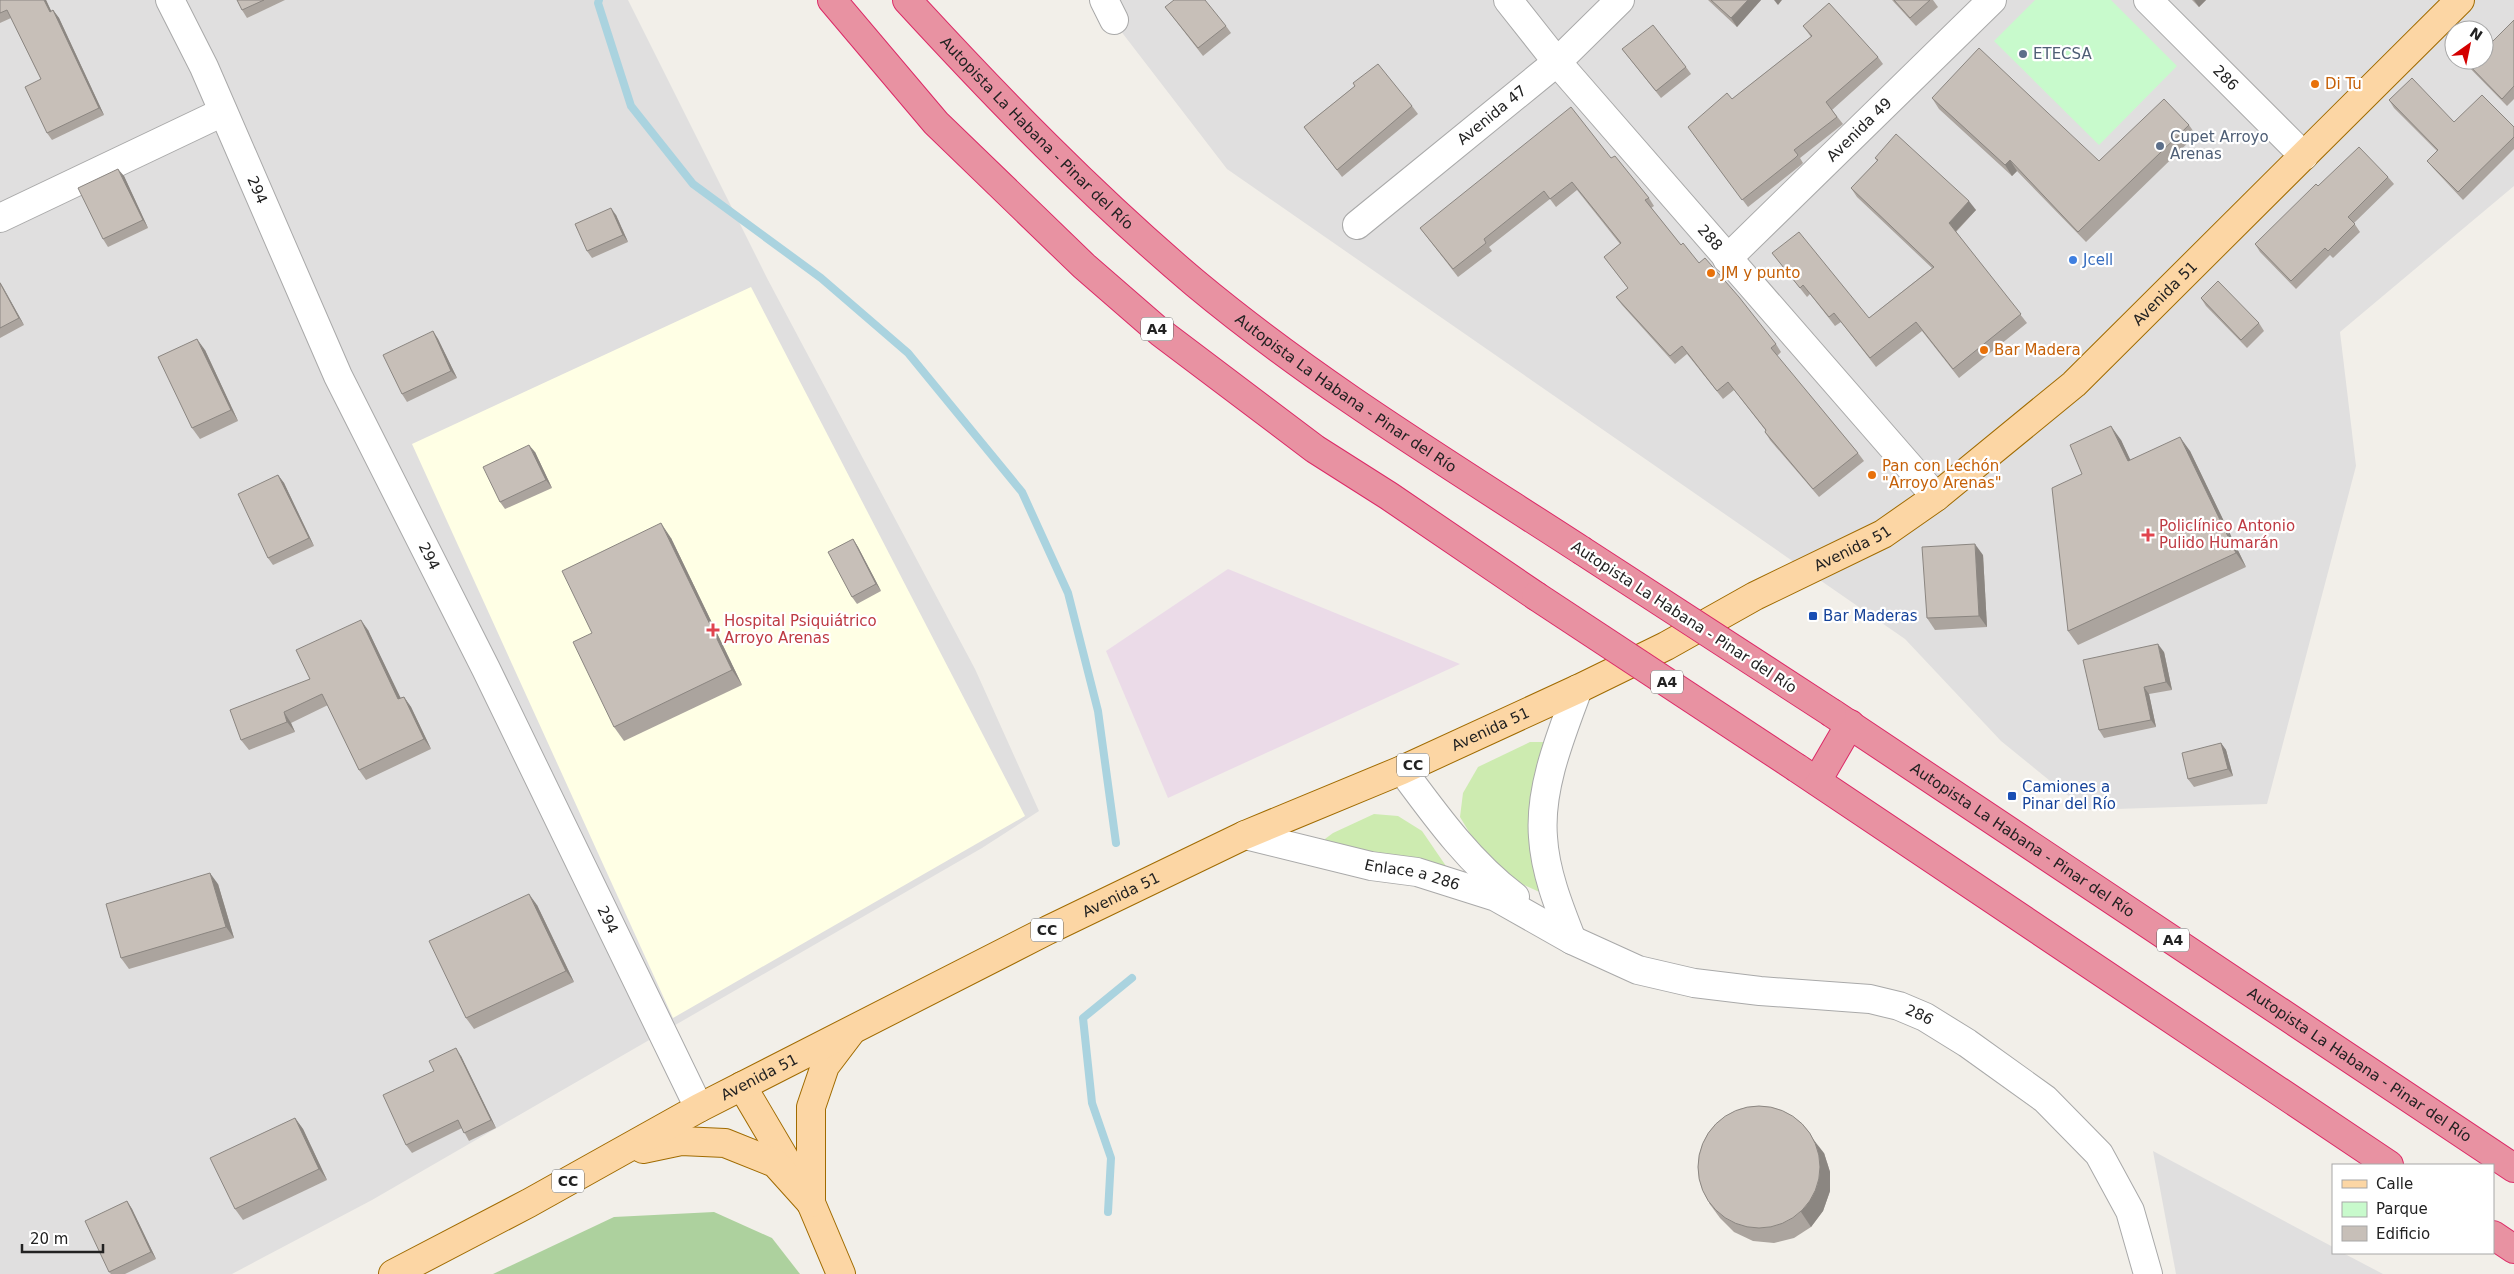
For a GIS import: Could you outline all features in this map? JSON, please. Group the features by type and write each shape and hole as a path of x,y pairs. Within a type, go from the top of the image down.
{"highway":[{"name":"A4","path":"832,0 936,123 1084,266 1160,332 1315,449 1389,496 1536,596 1807,774 2388,1164"},
{"name":"Autopista La Habana - Pinar del Río","path":"907,0 982,82 1122,220 1197,284 1280,348 1431,452 1841,719 2514,1168"},
{"path":"1807,774 1841,719"},
{"path":"2494,1236 2514,1249"}],"main road":[{"name":"Avenida 51","path":"393,1274 529,1203 699,1108 1048,930 1244,835 1402,770 1578,689 1666,646 1779,584 1883,534 1936,497 2074,384 2460,0"},
{"path":"811,1203 810,1107 825,1066 852,1030"},
{"path":"742,1086 811,1203 842,1274"},
{"path":"612,1156 681,1141 725,1142 775,1163 811,1203"}],"street":[{"name":"294","path":"170,0 204,67 338,376 486,669 699,1108"},
{"name":"288","path":"1508,0 1557,62 1936,497"},
{"name":"Avenida 47","path":"1357,225 1557,62 1620,0"},
{"name":"Avenida 49","path":"1727,259 1992,0"},
{"name":"286","path":"2148,0 2304,156"},
{"path":"0,218 224,112"},
{"path":"1572,940 1555,895 1542,837 1544,808 1554,755 1578,689"},
{"name":"Enlace a 286","path":"1402,770 1444,827 1488,877 1572,940"},
{"name":"Enlace a 286","path":"1244,835 1371,866 1417,872 1447,881 1496,897 1572,940"},
{"name":"286","path":"1572,940 1638,970 1694,983 1760,992 1870,999 1899,1006 1925,1017 1967,1043 2045,1099 2099,1154 2130,1211 2148,1274"}],"shaded area":[{"path":"0,0 628,0 768,280 975,669 1039,811 982,848 372,1200 232,1274 0,1274"},
{"path":"1097,0 2514,0 2514,186 2340,332 2356,466 2267,804 2086,810 2001,741 1905,639 1227,169"},
{"name":"Hospital Psiquiátrico Arroyo Arenas","path":"751,287 1025,816 673,1018 412,444"},
{"path":"1228,569 1460,664 1168,798 1106,651"},
{"path":"2153,1151 2332,1246 2332,1254 2345,1254 2383,1274 2176,1274"}],"green space":[{"path":"2035,0 2111,0 2177,66 2099,145 1994,41"},
{"path":"1530,742 1545,742 1544,894 1517,882 1486,860 1460,817 1463,793 1478,767"},
{"path":"1374,814 1398,816 1422,831 1446,866 1327,848 1325,839 1333,833"},
{"path":"714,1212 772,1238 800,1274 493,1274 614,1217"}],"building":[{"path":"0,0 44,0 50,12 53,10 99,108 47,133 25,87 41,79 7,10 0,13"},
{"path":"237,0 264,0 242,10"},
{"path":"1174,0 1205,0 1226,26 1198,48 1165,7"},
{"path":"1711,0 1748,0 1731,18"},
{"path":"1894,0 1930,0 1910,18"},
{"path":"1829,3 1878,57 1826,102 1837,117 1794,150 1798,155 1795,158 1742,200 1688,127 1727,93 1732,99 1812,36 1803,26"},
{"path":"2514,20 2514,86 2502,99 2474,70 2494,70 2494,40"},
{"path":"1653,25 1686,67 1656,91 1622,49"},
{"path":"1979,48 2099,161 2164,99 2189,125 2078,232 2010,160 2005,165 1932,98"},
{"path":"1378,64 1412,106 1337,170 1304,127 1355,86 1353,83"},
{"path":"2412,78 2454,122 2482,95 2514,127 2514,137 2458,192 2427,161 2438,150 2389,100"},
{"path":"1571,107 1611,158 1615,156 1649,198 1645,200 1681,245 1683,243 1699,263 1705,258 1739,297 1776,344 1771,348 1858,453 1813,489 1765,432 1766,430 1728,382 1717,391 1682,346 1670,356 1616,297 1628,288 1604,257 1621,243 1572,182 1550,199 1544,191 1484,239 1486,243 1453,269 1420,228"},
{"path":"1896,134 1969,201 1949,223 2021,314 1953,369 1916,322 1870,358 1834,313 1829,317 1803,285 1800,288 1772,253 1799,232 1869,318 1934,267 1851,188 1878,160 1875,158"},
{"path":"2359,147 2388,177 2348,217 2355,224 2328,251 2325,248 2291,281 2255,244 2316,184 2318,186"},
{"path":"118,169 143,220 103,239 78,188"},
{"path":"611,208 623,235 587,251 575,224"},
{"path":"2218,281 2259,323 2241,340 2201,298"},
{"path":"0,283 19,318 0,328"},
{"path":"433,331 451,371 402,394 383,355"},
{"path":"197,339 231,410 192,428 158,357"},
{"name":"Policlínico Antonio Pulido Humarán","path":"2111,426 2128,461 2180,437 2236,553 2068,631 2052,488 2082,474 2070,445"},
{"path":"529,445 546,480 500,502 483,467"},
{"path":"278,475 309,538 268,558 238,494"},
{"path":"661,523 732,670 614,727 573,642 592,633 562,571"},
{"path":"853,539 876,584 852,597 828,552"},
{"path":"1975,544 1979,616 1927,618 1922,547"},
{"path":"361,620 398,699 404,697 424,739 359,770 322,694 284,712 287,722 241,740 230,710 310,679 296,650"},
{"path":"2158,644 2166,682 2144,687 2151,720 2099,730 2083,660"},
{"path":"2221,743 2228,769 2188,779 2182,753"},
{"path":"210,873 226,927 121,958 106,904"},
{"path":"529,894 566,971 466,1018 429,941"},
{"path":"456,1048 491,1120 464,1133 458,1120 406,1145 383,1095 434,1071 429,1061"},
{"path":"1759,1106 1771,1107 1782,1111 1793,1116 1802,1124 1810,1133 1815,1144 1819,1155 1819,1179 1815,1190 1810,1201 1802,1210 1793,1218 1782,1223 1771,1227 1759,1228 1747,1227 1736,1223 1725,1218 1716,1210 1708,1201 1703,1190 1699,1179 1698,1167 1699,1155 1703,1144 1708,1133 1716,1124 1725,1116 1736,1111 1747,1107"},
{"path":"295,1118 319,1169 235,1209 210,1158"},
{"path":"127,1201 151,1252 109,1272 85,1221"}],"waterway":[{"path":"599,0 598,3 631,106 693,184 821,278 908,353 1022,492 1068,593 1098,711 1116,843"},
{"path":"1108,1212 1111,1158 1092,1103 1083,1018 1132,978"}],"place":[{"name":"ETECSA","path":"2023,54"},
{"name":"Di Tu","path":"2315,84"},
{"name":"Cupet Arroyo Arenas","path":"2160,146"},
{"name":"Jcell","path":"2073,260"},
{"name":"JM y punto","path":"1711,273"},
{"name":"Bar Madera","path":"1984,350"},
{"name":"Pan con Lechón \"Arroyo Arenas\"","path":"1872,475"},
{"name":"Policlínico Antonio Pulido Humarán","path":"2148,535"},
{"name":"Bar Maderas","path":"1813,616"},
{"name":"Hospital Psiquiátrico Arroyo Arenas","path":"713,630"},
{"name":"Camiones a Pinar del Río","path":"2012,796"}]}
